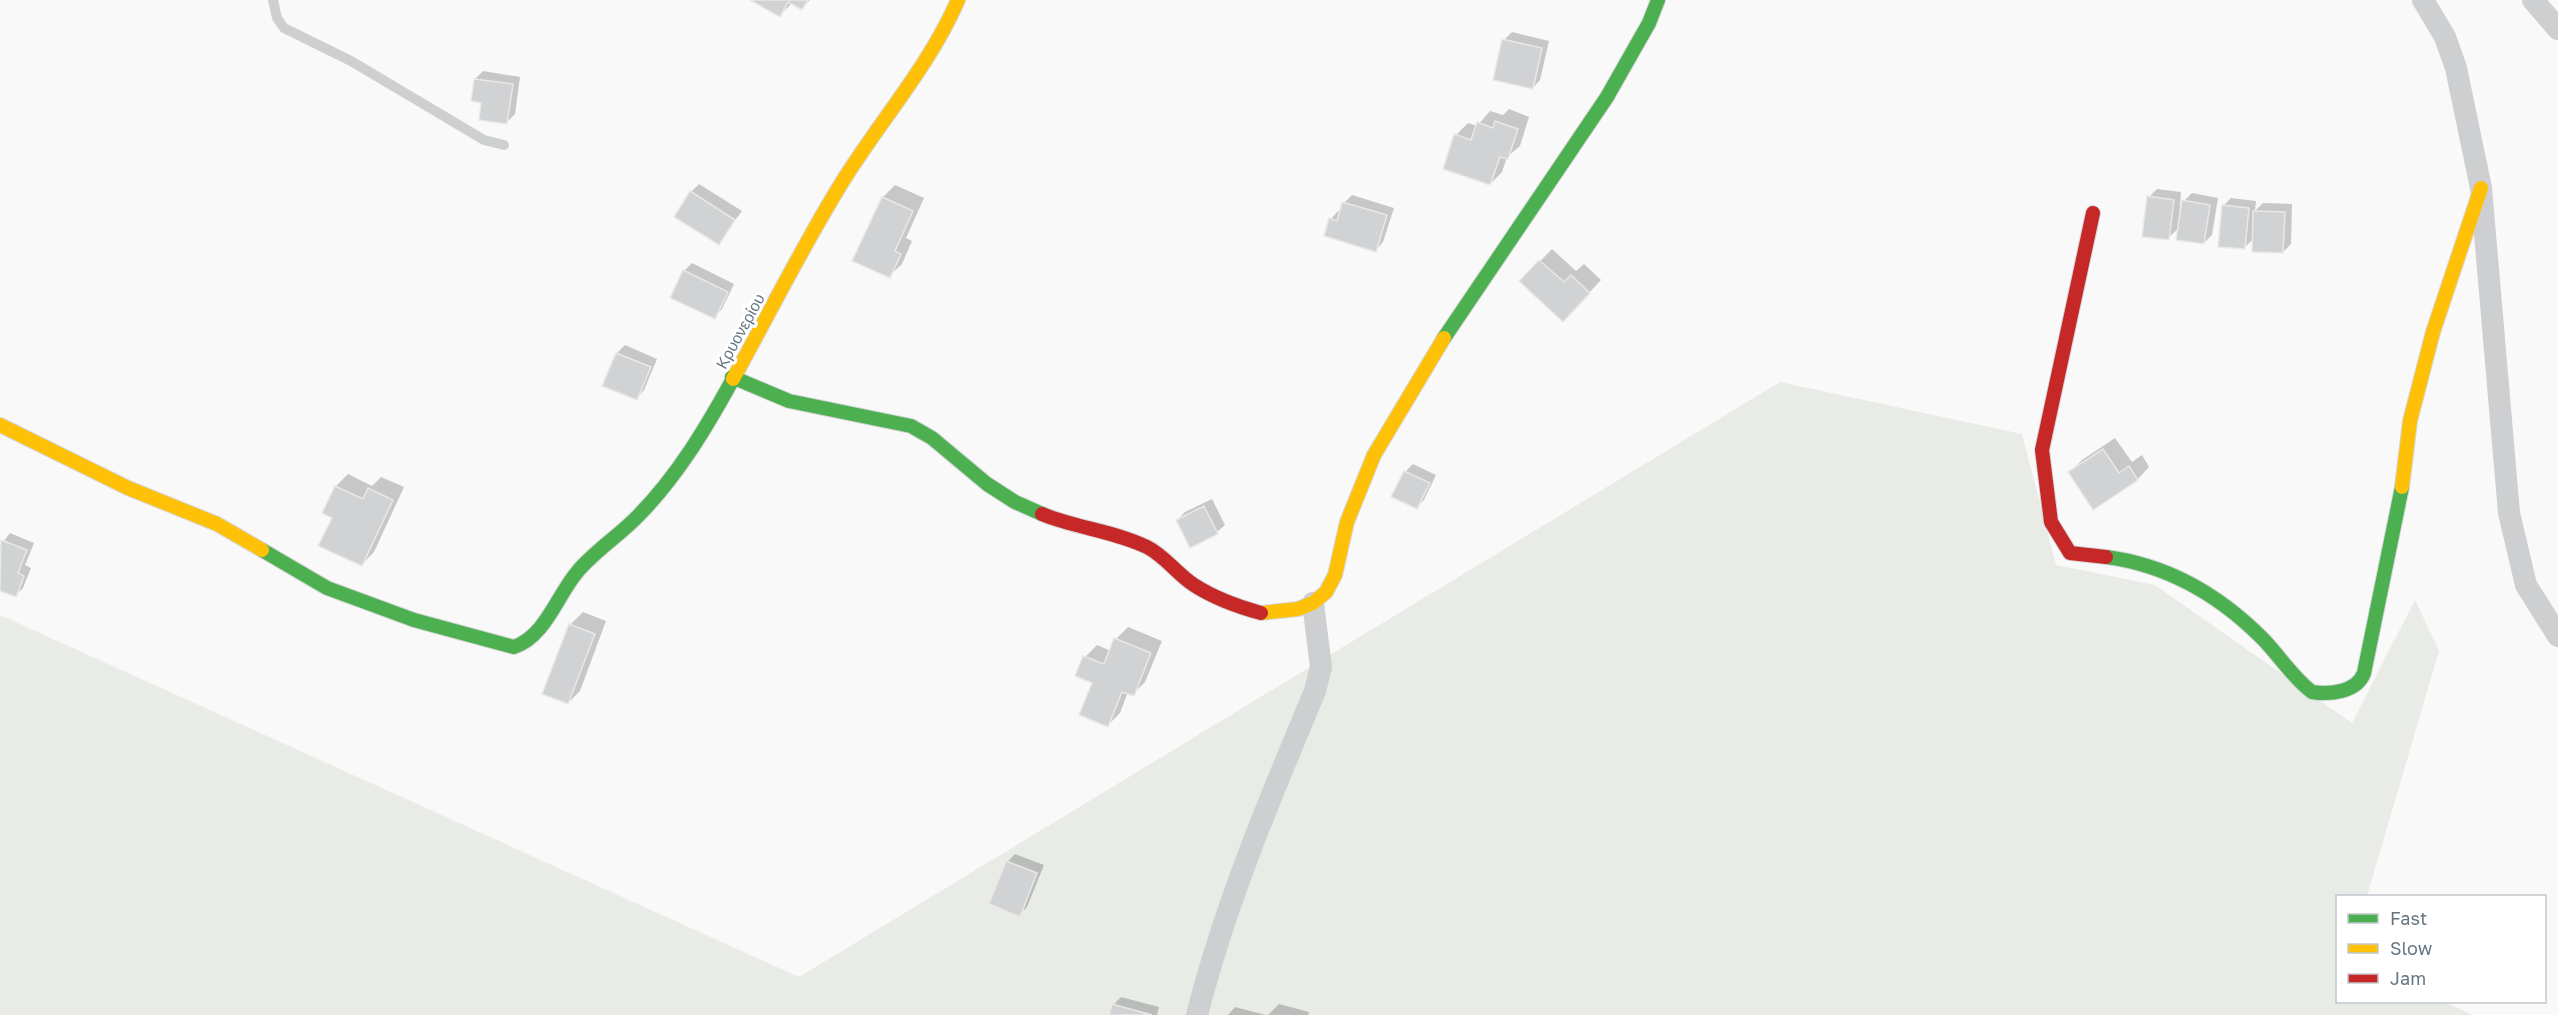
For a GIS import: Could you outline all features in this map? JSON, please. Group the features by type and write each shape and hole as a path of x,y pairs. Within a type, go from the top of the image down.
{"street":[{"name":"Κρυονερίου","path":"0,425 128,488 217,525 327,588 414,620 514,646 526,643 537,632 576,573 602,545 637,517 671,479 708,424 841,184 932,49 958,0"},
{"path":"732,377 789,401 911,426 932,438 987,484 1015,502 1062,522 1101,530 1149,548 1194,585 1239,607 1261,613 1298,609 1313,603 1326,592 1335,575 1347,522 1374,455 1434,352 1607,97 1649,23 1658,0"},
{"path":"2423,0 2445,37 2456,68 2481,188 2510,513 2526,585 2558,636"},
{"path":"2533,0 2558,29"},
{"path":"2093,213 2042,450 2051,522 2070,552 2131,560 2162,569 2198,590 2261,637 2309,691 2324,694 2346,689 2361,680 2367,664 2406,466 2410,421 2433,332 2481,188"},
{"path":"1197,1015 1208,970 1241,879 1315,691 1321,667 1313,603"}],"lane":[{"path":"273,0 277,18 284,28 351,61 484,140 504,145"}],"shaded area":[{"path":"1780,382 2022,434 2056,565 2155,585 2352,723 2415,600 2439,651 2367,895 2336,895 2336,1003 2446,1003 2473,1015 0,1015 0,615 799,977"}],"building":[{"path":"750,0 808,0 802,10 788,2 780,17"},
{"path":"1502,39 1542,48 1533,89 1493,80"},
{"path":"474,79 513,84 507,124 479,120 481,103 471,101"},
{"path":"1495,121 1518,129 1508,159 1500,157 1490,185 1443,169 1454,134 1471,140 1477,122 1493,128"},
{"path":"690,191 735,220 719,245 674,217"},
{"path":"2147,196 2174,200 2169,240 2142,237"},
{"path":"882,197 913,211 895,251 901,254 890,278 852,261"},
{"path":"2182,200 2210,205 2204,244 2176,240"},
{"path":"1342,202 1387,215 1376,252 1324,236 1329,218 1337,221"},
{"path":"2222,205 2249,208 2245,249 2218,247"},
{"path":"2253,211 2285,212 2283,253 2252,252"},
{"path":"1539,260 1564,282 1571,275 1590,293 1563,322 1519,281"},
{"path":"683,270 728,292 715,319 670,298"},
{"path":"616,353 651,367 637,400 602,386"},
{"path":"2103,449 2119,473 2129,466 2138,480 2093,510 2068,472"},
{"path":"1404,471 1430,483 1417,509 1391,497"},
{"path":"335,486 363,499 368,488 393,500 362,566 318,546 332,518 322,513"},
{"path":"1204,506 1218,534 1190,548 1176,520"},
{"path":"1,540 27,550 18,573 24,576 16,597 0,591"},
{"path":"569,624 595,634 568,704 542,694"},
{"path":"1114,638 1151,653 1134,696 1122,692 1108,727 1079,715 1092,683 1075,676 1083,656 1104,664"},
{"path":"1006,861 1037,873 1020,917 989,904"},
{"path":"1112,1004 1152,1015 1109,1015"}],"traffic: fast":[{"path":"1444,338 1607,97 1649,23 1658,0"},
{"path":"732,377 789,401 911,426 932,438 987,484 1015,502 1042,514"},
{"path":"262,550 327,588 414,620 514,647 535,634 578,571 653,500 702,433 733,379"},
{"path":"2106,557 2150,567 2191,584 2210,595 2245,622 2298,680 2312,692 2342,691 2355,684 2364,673 2402,487"}],"traffic: slow":[{"path":"733,379 827,208 933,48 958,0"},
{"path":"2402,487 2410,421 2433,332 2481,188"},
{"path":"1261,613 1298,609 1313,603 1326,592 1335,575 1347,522 1374,455 1444,338"},
{"path":"0,425 128,488 217,524 262,550"}],"traffic: jam":[{"path":"2093,213 2042,450 2051,522 2070,553 2106,557"},
{"path":"1042,514 1147,547 1202,590 1227,602 1261,613"}]}
